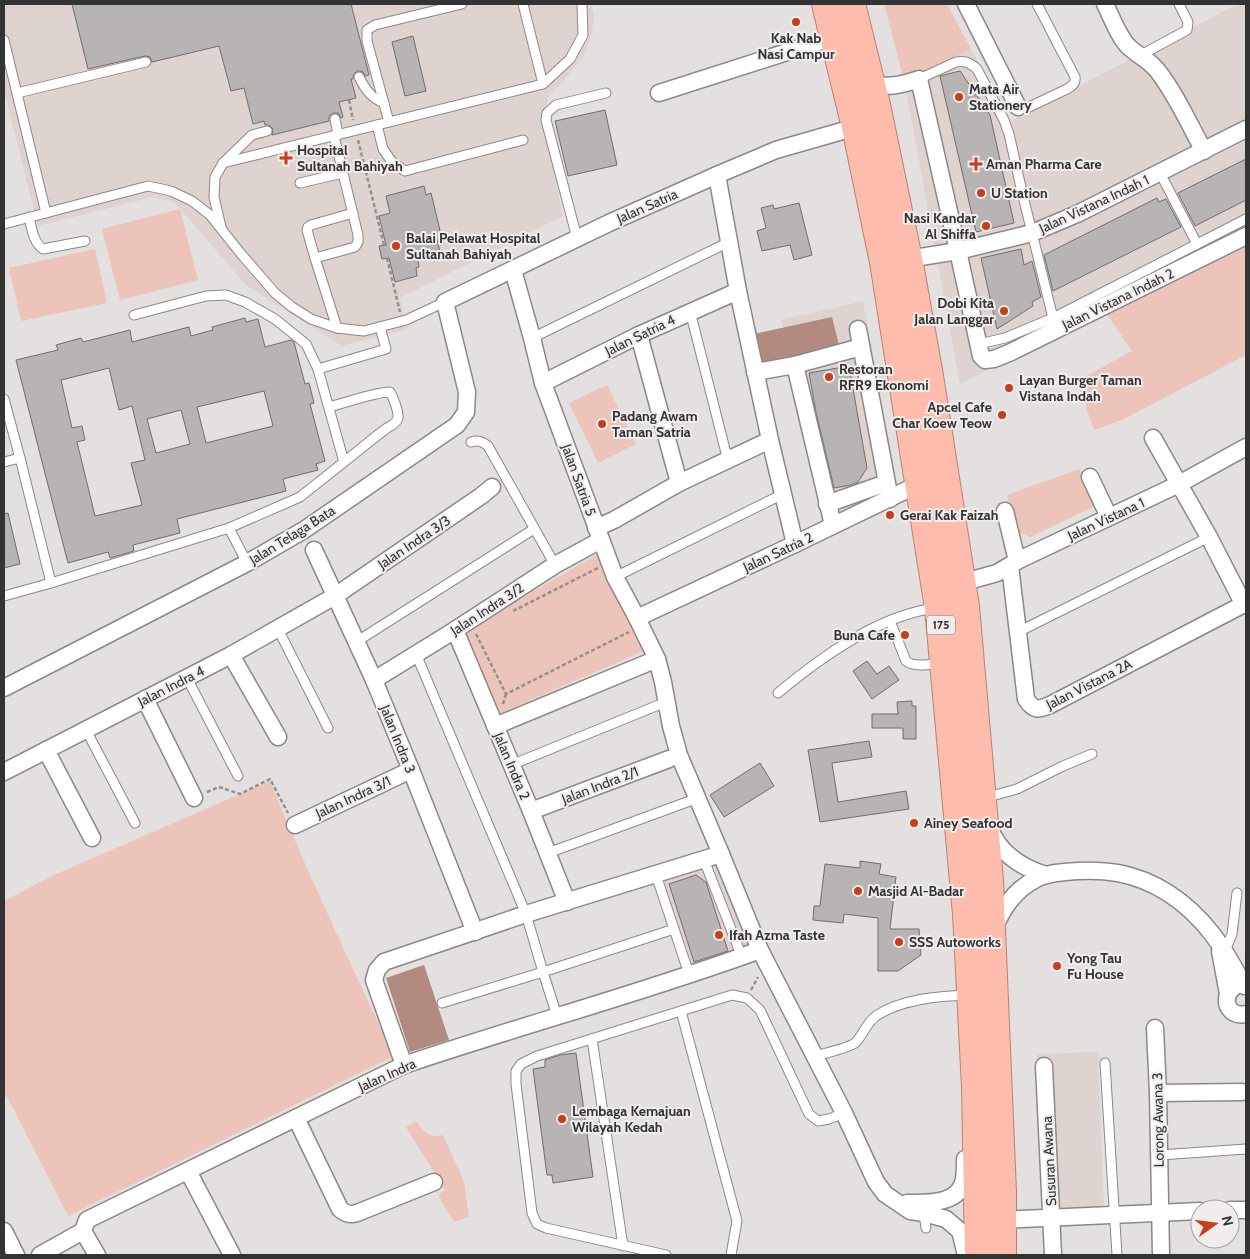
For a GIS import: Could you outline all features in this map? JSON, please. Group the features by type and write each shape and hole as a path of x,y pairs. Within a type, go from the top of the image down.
{"highway":[{"name":"175","path":"826,4 856,127 884,262 939,608 967,914 976,1087 979,1255"},
{"name":"175","path":"851,4 876,105 908,260 929,376 965,606 989,881 1002,1255"}],"street":[{"path":"966,4 1018,106"},
{"path":"1105,4 1124,42 1156,69 1169,88 1204,151"},
{"path":"659,93 834,37"},
{"path":"870,84 889,87 919,79 978,344"},
{"name":"Jalan Satria","path":"445,302 577,238 717,175 776,150 856,127"},
{"name":"Jalan Vistana Indah 1","path":"908,260 1032,233 1077,214 1246,129"},
{"path":"717,175 755,372 795,544"},
{"name":"Jalan Vistana Indah 2","path":"978,344 980,356 985,360 994,359 1009,353 1246,236"},
{"name":"Jalan Satria 5","path":"513,270 543,383 598,534 634,624 657,660 663,682 670,726 679,755 760,950 844,1113 876,1182 885,1194 895,1202"},
{"name":"Jalan Satria 4","path":"543,383 639,335 738,291"},
{"name":"Jalan Telaga Bata","path":"4,688 247,563 304,530 457,425 466,412 467,392 445,302"},
{"path":"828,504 888,491 858,329"},
{"path":"639,335 679,483"},
{"path":"755,372 795,365 861,347"},
{"path":"795,365 833,525"},
{"path":"1153,438 1245,604"},
{"name":"Jalan Indra 3/2","path":"374,680 555,565 614,520 679,483 770,440"},
{"name":"Jalan Vistana 1","path":"961,583 997,573 1110,516 1179,484 1246,447"},
{"path":"1090,477 1110,516"},
{"name":"Jalan Indra 3/3","path":"335,596 499,483"},
{"name":"Jalan Satria 2","path":"634,624 833,525 888,491 919,484"},
{"name":"Jalan Vistana 2A","path":"1005,511 1013,564 1026,700 1034,708 1038,709 1050,705 1245,604"},
{"name":"Jalan Indra 3","path":"314,550 374,680 475,932"},
{"name":"Jalan Indra 4","path":"4,772 231,655 335,596"},
{"name":"Jalan Indra 2","path":"455,630 567,902"},
{"path":"231,655 278,737"},
{"path":"495,726 657,660"},
{"path":"145,699 194,798"},
{"path":"46,750 92,838"},
{"name":"Jalan Indra 2/1","path":"531,811 669,759"},
{"name":"Jalan Indra 3/1","path":"295,825 411,770"},
{"path":"982,799 991,831 1004,851 1023,866 1046,875"},
{"path":"404,1065 374,980 377,970 384,962 526,914 721,854"},
{"path":"992,939 998,918 1010,900 1026,885 1046,875 1087,870 1111,872 1138,878 1167,893 1196,916 1214,935 1245,986 1235,987 1228,994"},
{"path":"1214,935 1223,962 1228,994 1227,1004 1229,1008 1238,1014 1246,1014"},
{"name":"Jalan Indra","path":"40,1255 83,1231 87,1220 404,1065 760,950"},
{"name":"Lorong Awana 3","path":"1155,1028 1160,1155 1160,1255"},
{"name":"Susuran Awana","path":"1044,1066 1053,1255"},
{"path":"895,1202 929,1203 944,1201 957,1194 964,1181 966,1128 976,1087"},
{"path":"1158,1093 1242,1092"},
{"path":"296,1118 340,1209 348,1214 357,1213 434,1182"},
{"path":"188,1171 232,1255"},
{"path":"895,1202 925,1220 946,1219 960,1231 966,1255"},
{"path":"1002,1220 1190,1211"},
{"path":"4,1231 16,1255"},
{"path":"83,1231 97,1255"}],"lane":[{"path":"389,122 367,41 363,36 367,30 375,25 462,4"},
{"path":"523,4 543,84"},
{"path":"223,163 543,84 570,59 583,36 582,4"},
{"path":"1018,106 1027,108 1067,89 1075,81 1075,77 1036,4"},
{"path":"1145,58 1187,30 1188,22 1179,4"},
{"path":"4,40 46,213"},
{"path":"919,79 956,62 962,61 971,64 977,69 1010,134 1053,318"},
{"path":"17,93 146,62"},
{"path":"359,77 364,89 384,103"},
{"path":"577,238 546,120 547,113 556,105 606,93"},
{"path":"315,258 355,247 358,242 336,135 335,119"},
{"path":"377,125 383,148 392,162 405,171 523,140"},
{"path":"222,231 214,197 215,177 223,163 252,135 267,131"},
{"path":"300,183 343,172"},
{"path":"1160,173 1197,244"},
{"path":"4,224 148,186 171,191 192,200 210,216 275,293 292,308 311,319 337,328 364,331 402,321 445,302"},
{"path":"337,328 307,230 308,226 353,213"},
{"path":"29,217 38,246 44,248 84,241"},
{"path":"978,344 1005,338 1053,318 1246,219"},
{"path":"532,338 729,242"},
{"path":"134,315 206,296 226,295 245,302 275,319 306,344 318,369 344,462"},
{"path":"690,311 728,461"},
{"path":"318,369 386,349 380,327"},
{"path":"4,596 229,528 300,497 396,422 398,418 393,396 390,392 329,407"},
{"path":"4,399 51,583"},
{"path":"471,442 477,440 488,446 499,483 534,528 555,565"},
{"path":"4,462 20,458"},
{"path":"615,578 782,494"},
{"path":"229,528 247,563"},
{"path":"356,642 534,528"},
{"path":"1018,632 1209,537"},
{"path":"778,692 842,646 890,621 919,610 939,608"},
{"path":"890,621 906,661 909,664 944,662"},
{"path":"278,629 328,728"},
{"path":"416,654 526,914 542,972 557,1016"},
{"path":"187,678 238,776"},
{"path":"511,765 666,702"},
{"path":"86,730 135,822"},
{"path":"982,799 1017,789 1092,754"},
{"path":"548,853 698,798"},
{"path":"704,860 742,957"},
{"path":"656,875 689,974"},
{"path":"1225,951 1232,934 1237,893"},
{"path":"442,1003 674,929"},
{"path":"666,1255 546,1228 537,1224 532,1213 516,1084 516,1071 521,1064 537,1056 732,995 747,998 760,1010 808,1114 818,1121 844,1113"},
{"path":"815,1056 854,1044 874,1016 890,1008 937,996 971,995"},
{"path":"681,1011 738,1221 731,1255"},
{"path":"592,1039 623,1246"},
{"path":"1105,1063 1116,1255"},
{"path":"1160,1155 1246,1148"}],"path":[{"path":"348,100 384,245"},
{"path":"387,258 402,321"},
{"path":"510,613 599,568"},
{"path":"474,631 506,694 634,624"},
{"path":"194,798 219,787 240,794 270,779 295,825"},
{"path":"747,998 760,973 770,970"}],"shaded area":[{"name":"Hospital Sultanah Bahiyah","path":"4,4 591,4 594,15 592,33 583,57 548,97 543,119 563,216 400,298 408,329 342,346 246,285 175,203 153,197 38,226 4,91"},
{"path":"884,4 947,4 971,49 904,80"},
{"path":"1238,4 1246,4 1246,243 960,384 904,80 971,49 1010,121"},
{"path":"180,209 198,280 120,300 102,229"},
{"path":"1246,243 1246,355 1122,420 1094,430 1077,381 1132,351 1106,313"},
{"path":"95,249 107,303 21,321 9,268"},
{"path":"863,301 898,495 832,528 781,320"},
{"path":"832,317 840,349 762,367 754,334"},
{"name":"Padang Awam Taman Satria","path":"607,385 636,444 598,463 569,403"},
{"path":"1079,469 1097,505 1030,537 1015,530 1007,495"},
{"path":"603,551 646,650 498,714 462,633"},
{"path":"270,781 346,954 394,1056 68,1216 4,1092 4,901 52,876"},
{"path":"724,846 774,956 690,984 655,866"},
{"path":"424,965 449,1040 410,1052 386,978"},
{"path":"1098,1052 1104,1209 1043,1211 1037,1054"},
{"path":"416,1121 430,1135 443,1135 464,1182 469,1217 454,1222 438,1195 445,1190 406,1127"}],"building":[{"path":"72,4 351,4 369,75 365,76 360,71 354,74 353,79 351,79 356,98 339,102 343,117 341,118 338,113 333,113 329,116 329,121 272,135 273,129 269,125 265,125 264,121 253,124 244,88 231,91 219,46 152,62 150,57 145,56 88,69"},
{"path":"413,36 426,91 405,96 392,42"},
{"path":"960,71 990,115 1014,223 976,232 940,76"},
{"path":"605,110 617,165 568,176 555,121"},
{"path":"1246,159 1246,200 1195,226 1178,193"},
{"path":"424,186 426,195 431,193 442,239 437,240 441,255 418,260 417,276 395,282 389,258 382,259 379,246 386,245 379,216 390,213 386,196"},
{"path":"1157,198 1159,202 1166,199 1181,227 1053,291 1044,255"},
{"path":"799,203 812,255 794,260 790,245 762,251 757,231 766,228 761,208 773,205 774,209"},
{"path":"1021,249 1024,265 1032,261 1041,297 1032,302 1033,306 997,329 981,258"},
{"path":"245,318 246,322 258,319 265,347 291,340 294,342 305,384 309,383 314,403 310,404 325,461 316,464 318,470 283,479 286,491 177,519 180,533 133,545 134,551 110,558 108,552 68,563 16,360 58,350 56,345 81,338 83,342 130,330 132,342 189,327 191,336 213,330 212,327","holes":["109,368 119,410 132,406 145,460 131,463 142,505 95,516 77,442 85,440 82,426 72,428 61,380","264,391 273,426 206,443 197,407","181,410 190,444 156,453 147,419"]},
{"path":"849,366 867,468 858,482 834,488 809,373"},
{"path":"8,513 20,564 4,568 4,514"},
{"path":"867,661 877,674 889,666 899,680 872,699 853,671"},
{"path":"912,701 912,706 916,706 916,739 903,739 903,728 872,728 872,714 898,714 897,702"},
{"path":"869,741 872,757 832,763 838,802 906,791 909,809 820,822 808,750"},
{"path":"760,763 774,786 724,817 710,795"},
{"name":"Masjid Al-Badar","path":"860,861 881,864 879,874 896,877 890,929 919,929 921,955 898,971 878,971 878,918 844,914 843,923 813,920 814,906 820,906 825,864 860,868"},
{"path":"696,875 706,882 728,951 694,962 669,884"},
{"name":"Lembaga Kemajuan Wilayah Kedah","path":"576,1053 593,1177 553,1183 552,1175 547,1175 533,1069 545,1067 545,1060 560,1055"}],"place":[{"name":"Kak Nab Nasi Campur","path":"796,22"},
{"name":"Mata Air Stationery","path":"959,97"},
{"name":"Hospital Sultanah Bahiyah","path":"286,158"},
{"name":"Aman Pharma Care","path":"976,164"},
{"name":"U Station","path":"981,193"},
{"name":"Nasi Kandar Al Shiffa","path":"986,226"},
{"name":"Balai Pelawat Hospital Sultanah Bahiyah","path":"396,246"},
{"name":"Dobi Kita Jalan Langgar","path":"1004,311"},
{"name":"Restoran RFR9 Ekonomi","path":"829,377"},
{"name":"Layan Burger Taman Vistana Indah","path":"1009,388"},
{"name":"Apcel Cafe Char Koew Teow","path":"1002,415"},
{"name":"Padang Awam Taman Satria","path":"602,424"},
{"name":"Gerai Kak Faizah","path":"890,515"},
{"name":"Buna Cafe","path":"905,635"},
{"name":"Ainey Seafood","path":"914,823"},
{"name":"Masjid Al-Badar","path":"858,891"},
{"name":"Ifah Azma Taste","path":"719,935"},
{"name":"SSS Autoworks","path":"899,942"},
{"name":"Yong Tau Fu House","path":"1057,966"},
{"name":"Lembaga Kemajuan Wilayah Kedah","path":"562,1119"}]}
